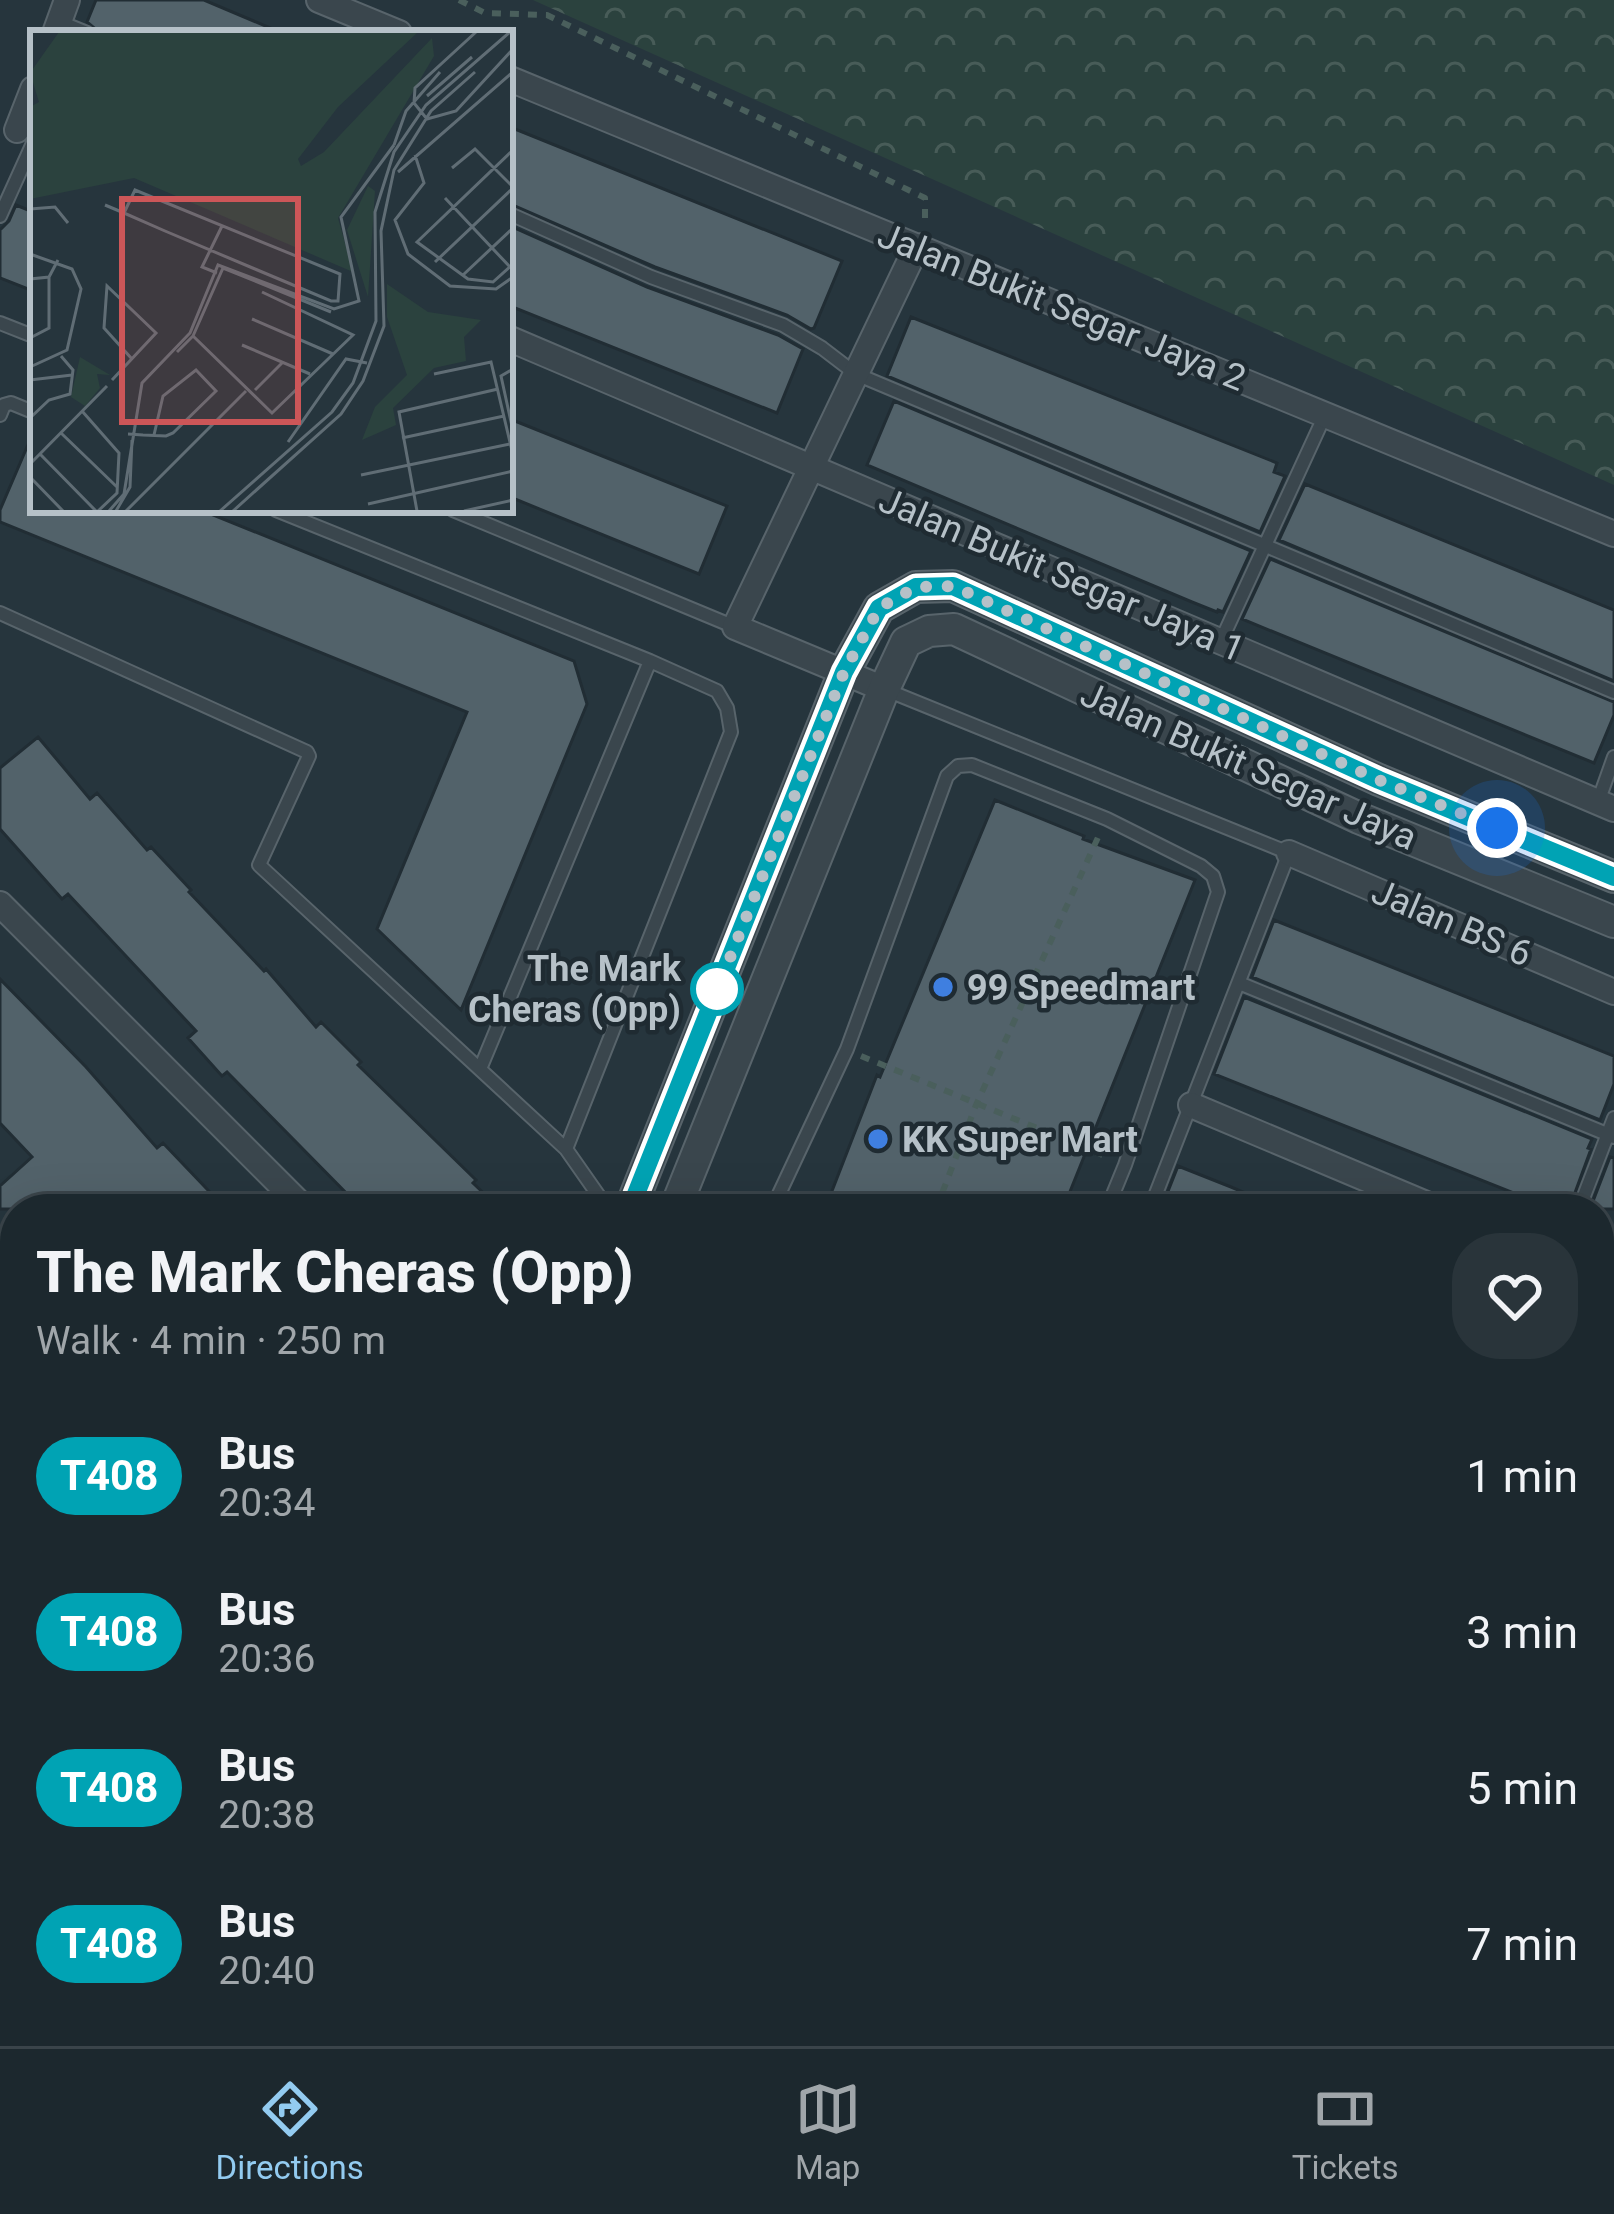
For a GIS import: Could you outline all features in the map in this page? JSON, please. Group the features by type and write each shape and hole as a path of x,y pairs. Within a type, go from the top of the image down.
{"street":[{"path":"319,0 392,30"},
{"name":"Jalan Bukit Segar Jaya 2","path":"513,80 1614,534"},
{"path":"21,133 30,100"},
{"path":"681,1194 884,689 735,627 917,246"},
{"name":"Jalan Bukit Segar Jaya 1","path":"513,340 1606,805"},
{"name":"Jalan Bukit Segar Jaya","path":"844,672 879,608 916,587 953,586 1379,780 1614,877"},
{"name":"Jalan Bukit Segar Jaya","path":"884,689 905,642 954,629 1359,818 1614,922"},
{"path":"635,1194 844,672"},
{"name":"Jalan BS 6","path":"1289,853 1614,992"},
{"path":"0,904 287,1194"},
{"path":"1191,1105 1402,1194"}],"lane":[{"path":"0,216 21,133"},
{"path":"513,215 651,277 783,325 856,374 1614,692"},
{"path":"0,323 30,335"},
{"path":"0,415 4,405 11,403 30,411"},
{"path":"1221,642 1325,415"},
{"path":"283,513 650,661 717,691 727,708 731,732 566,1149"},
{"path":"459,513 735,627"},
{"path":"0,613 308,752 259,865 566,1149 598,1194"},
{"path":"480,1069 650,661"},
{"path":"884,689 1289,853 1156,1194"},
{"path":"1606,805 1614,757"},
{"path":"779,1194 847,1049 947,776 958,766 972,765 1106,819 1213,876 1218,892 1112,1194"},
{"path":"1239,983 1611,1136"},
{"path":"1586,1194 1614,1118"}],"path":[{"path":"459,0 485,14 548,15 925,198 927,222 917,246"},
{"path":"942,1194 976,1105 1106,819"},
{"path":"847,1049 1125,1165"}],"green space":[{"path":"533,0 1614,0 1614,485"}],"building":[{"path":"96,0 204,0 275,30 96,30 87,22"},
{"path":"513,128 842,261 811,329 787,315 655,267 513,205"},
{"path":"16,205 30,211 30,290 0,278 0,230"},
{"path":"513,227 803,349 777,413 513,307"},
{"path":"911,317 1277,463 1274,472 1285,476 1260,532 887,376"},
{"path":"894,401 1251,551 1223,612 867,465"},
{"path":"513,420 727,506 699,574 513,498"},
{"path":"30,440 30,513 208,513 574,661 587,704 461,1010 377,929 467,712 0,522 0,510"},
{"path":"1305,484 1614,610 1614,681 1279,540"},
{"path":"1270,559 1614,702 1614,715 1594,763 1242,619"},
{"path":"38,737 90,799 97,793 147,850 151,847 316,1027 321,1022 484,1194 347,1194 227,1072 222,1076 188,1038 196,1031 68,894 62,899 0,829 0,768"},
{"path":"995,800 1195,880 1069,1194 831,1194 877,1075 880,1077"},
{"path":"1274,920 1614,1056 1614,1084 1600,1120 1252,977"},
{"path":"0,979 157,1148 163,1143 212,1194 0,1194 0,1186 32,1157 0,1123"},
{"path":"1244,997 1592,1139 1591,1149 1574,1194 1516,1194 1214,1074"},
{"path":"1610,1157 1614,1158 1614,1194 1596,1194"},
{"path":"1178,1166 1248,1194 1167,1194"}],"bus line":[{"name":"T408","path":"636,1194 844,672 879,608 916,587 953,586 1379,780 1614,877"}],"place":[{"name":"99 Speedmart","path":"943,987"},
{"name":"The Mark Cheras (Opp)","path":"717,989"},
{"name":"KK Super Mart","path":"878,1139"}],"route":[{"path":"717,989 712,1003 844,672 879,608 916,587 953,586 1379,780 1497,828"}]}
